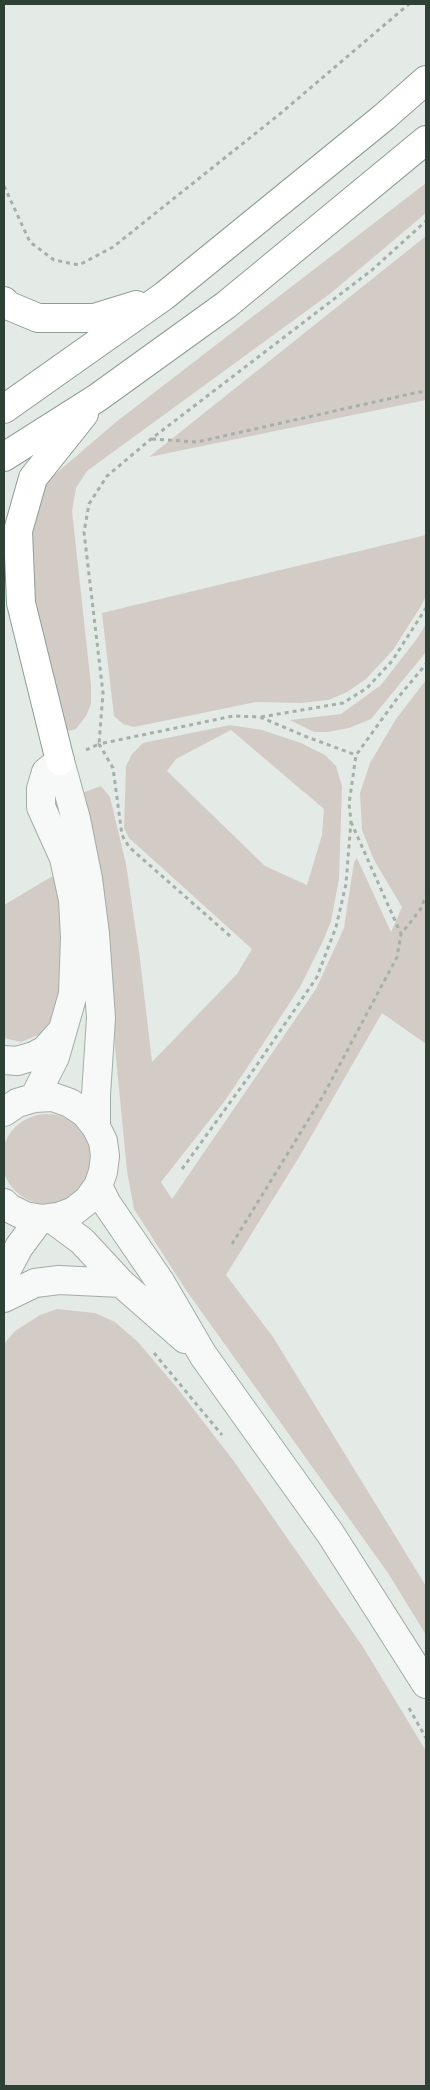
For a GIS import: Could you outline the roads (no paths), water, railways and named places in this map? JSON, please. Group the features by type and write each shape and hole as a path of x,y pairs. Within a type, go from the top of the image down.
{"highway":[{"path":"4,409 164,296 384,118 426,80"},
{"path":"4,457 96,398 226,305 426,140"},
{"path":"4,301 7,305 38,318 94,318 164,296"},
{"path":"60,761 21,602 18,531 33,478 96,398"}],"street":[{"path":"15,1102 54,1058 73,994 73,900 64,858 42,806 41,790 46,772 60,761 76,819 88,879 95,934 101,1018 96,1127"},
{"path":"4,1060 17,1061 46,1050 65,1026"},
{"path":"4,1275 19,1247 36,1224 74,1211 88,1200 98,1186 103,1172 105,1156 103,1141 96,1127 85,1113 70,1102 53,1097 15,1102"},
{"path":"98,1186 107,1204 162,1283 203,1355 330,1533 426,1684"},
{"path":"4,1203 9,1208 25,1216 50,1218 82,1241 121,1283 203,1355"},
{"path":"4,1298 35,1283 59,1280 121,1283"}]}
